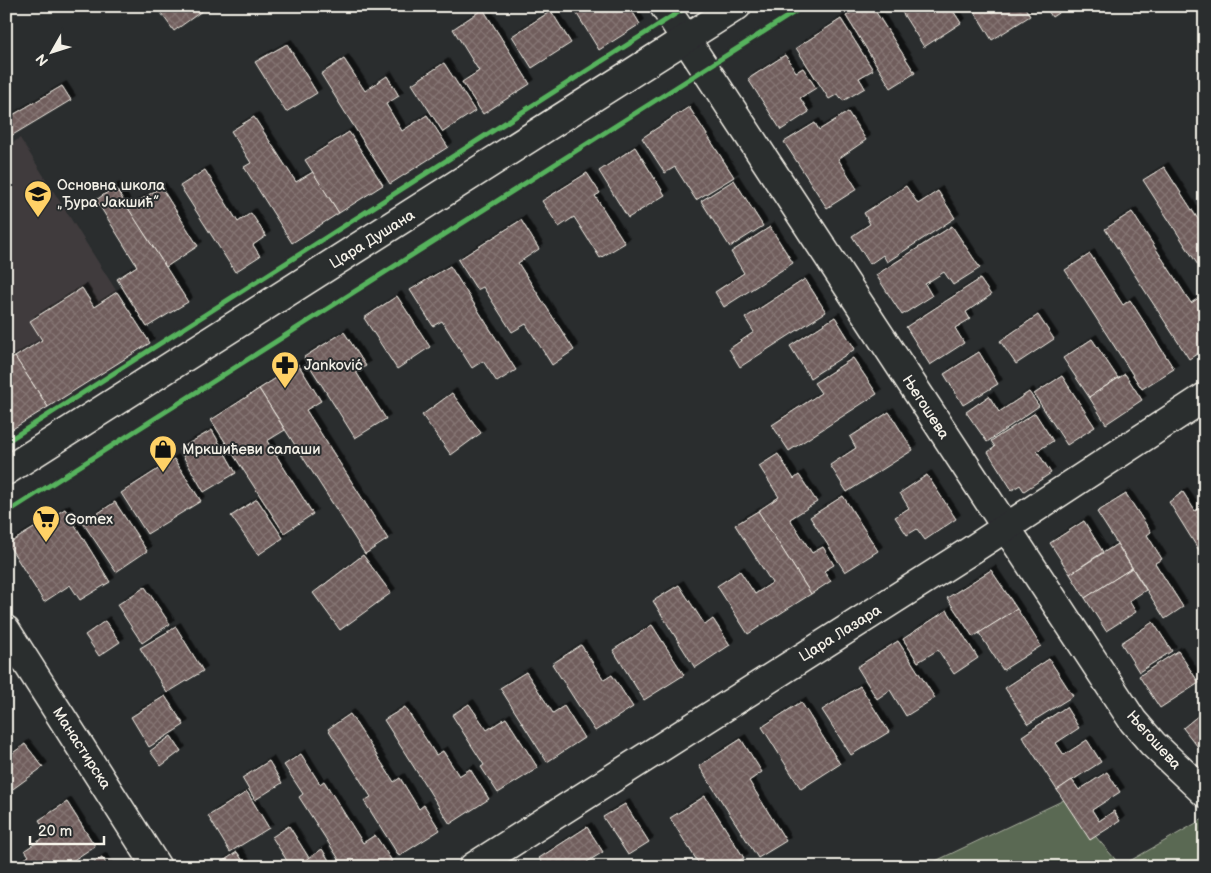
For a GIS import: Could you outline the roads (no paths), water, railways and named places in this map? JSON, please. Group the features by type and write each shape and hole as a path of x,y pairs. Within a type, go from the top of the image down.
{"street":[{"name":"Његошева","path":"664,6 1133,721 1153,744 1205,793"},
{"name":"Цара Душана","path":"6,471 737,6"},
{"name":"Цара Лазара","path":"473,867 1005,528 1205,397"},
{"name":"Манастирска","path":"6,630 157,867"}],"place":[{"name":"Основна школа „Ђура Јакшић”","path":"38,218"},
{"name":"Janković","path":"285,389"},
{"name":"Мркшићеви салаши","path":"163,473"},
{"name":"Gomex","path":"46,543"}]}
